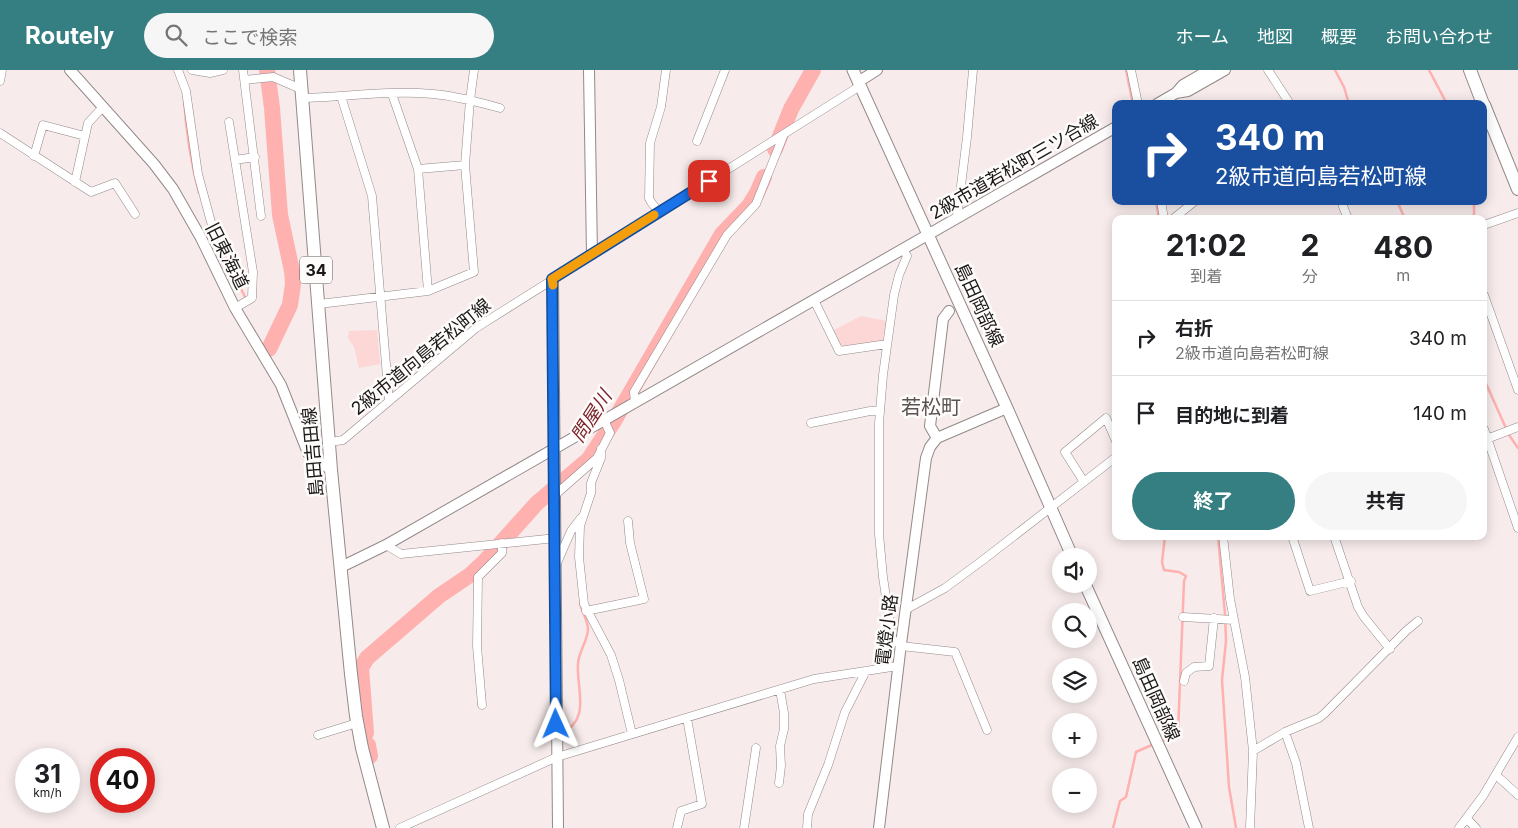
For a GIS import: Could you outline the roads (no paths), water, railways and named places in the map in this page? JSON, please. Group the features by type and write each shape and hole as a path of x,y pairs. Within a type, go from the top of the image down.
{"main road":[{"name":"島田吉田線","path":"300,70 331,470 351,674 357,723 383,828"},
{"name":"島田岡部線","path":"853,70 1007,408 1068,548"},
{"path":"1470,70 1482,100"},
{"path":"1487,112 1518,189"},
{"name":"島田岡部線","path":"1089,593 1196,828"}],"street":[{"path":"0,81 2,70"},
{"name":"旧東海道","path":"70,70 154,164 173,189 201,238 235,308 281,385 308,453 331,470"},
{"path":"178,70 186,91 198,174 211,222"},
{"path":"192,70 210,73 223,70"},
{"path":"244,70 261,216"},
{"path":"319,304 428,290 474,272 465,165 474,70"},
{"path":"589,70 592,254"},
{"path":"659,212 650,202 649,198 650,143 661,107 666,70"},
{"path":"697,141 725,70"},
{"path":"859,84 877,70"},
{"path":"957,218 973,70"},
{"path":"1131,70 1137,100"},
{"path":"1164,100 1209,70"},
{"path":"1176,93 1188,91 1225,70"},
{"path":"1268,70 1287,100"},
{"path":"245,80 273,77 302,94 342,96 354,94 432,94 470,100 500,108"},
{"name":"2級市道向島若松町線","path":"330,442 343,440 476,328 784,134 859,84"},
{"path":"392,94 418,169 428,290"},
{"path":"342,96 372,196 389,401"},
{"path":"75,182 88,123 103,107"},
{"path":"229,122 253,272 252,298 235,308"},
{"path":"34,156 43,125 85,136"},
{"name":"2級市道若松町三ツ合線","path":"341,567 386,545 1112,129"},
{"path":"0,133 91,192 115,183 135,214"},
{"path":"635,402 634,392 727,235 756,204 784,134"},
{"path":"235,160 255,157"},
{"path":"418,169 465,165"},
{"path":"1178,215 1190,205"},
{"path":"1487,224 1518,212"},
{"path":"903,249 907,256 899,275 894,295 880,411 879,534 892,638 901,645 954,652 987,730"},
{"path":"552,279 558,828"},
{"path":"814,300 839,351 887,344"},
{"path":"1487,303 1518,390"},
{"path":"949,311 943,319 930,426 932,433 937,438 1007,408"},
{"path":"811,423 870,411 880,411"},
{"path":"1084,482 1065,452 1106,418 1112,432"},
{"path":"555,495 597,458 610,433 604,420"},
{"path":"1487,438 1518,427"},
{"name":"電燈小路","path":"879,828 905,610 926,458 930,447 937,438"},
{"path":"1487,444 1518,528"},
{"path":"602,448 601,458 591,483 591,493 580,526 579,557 586,611 611,655 632,734"},
{"path":"905,610 944,588 1112,460"},
{"path":"556,564 571,531 584,515"},
{"path":"586,611 644,599 630,543 628,521"},
{"path":"386,545 401,554 556,538"},
{"path":"1223,540 1230,599 1245,677 1253,751 1250,828"},
{"path":"1293,540 1310,592 1351,581"},
{"path":"1336,540 1351,581 1358,607 1390,648"},
{"path":"482,705 477,646 478,577 502,553 502,544"},
{"path":"1184,616 1234,620"},
{"path":"1184,681 1186,673 1194,667 1209,666 1214,618"},
{"path":"1253,751 1285,732 1325,714 1406,630 1418,621"},
{"path":"400,828 557,757 814,679 898,666"},
{"path":"807,828 808,814 828,765 845,712 866,671"},
{"path":"778,783 781,766 780,746 784,721 780,690"},
{"path":"677,828 681,811 702,804 687,718"},
{"path":"318,735 357,723"},
{"path":"1285,732 1296,763 1309,828"},
{"path":"1459,828 1467,819 1517,741"},
{"path":"744,828 756,748"},
{"path":"1496,775 1518,795"},
{"path":"1467,819 1476,828"}],"waterway":[{"path":"267,70 272,108 280,215 293,284 290,305 269,349"},
{"name":"問屋川","path":"775,149 791,109 813,70"},
{"path":"1126,70 1132,100"},
{"path":"1335,70 1344,87 1348,100"},
{"path":"1429,70 1445,100"},
{"path":"184,100 189,147 199,193"},
{"name":"問屋川","path":"366,733 361,668 367,658 439,596 470,575 537,503 589,459 614,421 722,234 749,206 764,177"},
{"path":"1157,205 1158,215"},
{"path":"1399,205 1403,215"},
{"path":"1474,205 1474,215"},
{"path":"208,222 245,297"},
{"path":"1487,386 1509,435 1518,448"},
{"path":"1161,741 1178,733 1184,581 1186,576 1179,572 1164,570 1162,562 1165,540"},
{"path":"1218,540 1226,641 1222,680 1229,787 1236,828"},
{"path":"561,734 571,727 579,712 578,663 588,629 580,603"},
{"path":"1113,828 1120,801 1126,797 1136,752 1154,744"},
{"name":"問屋川","path":"368,745 370,756"}],"district":[{"name":"若松町","path":"931,407"}]}
